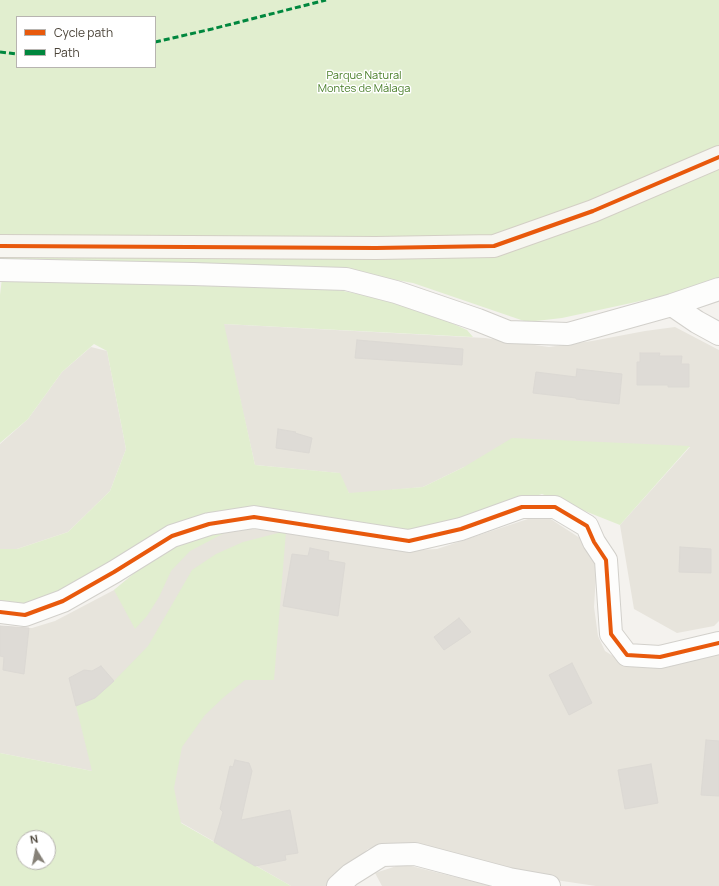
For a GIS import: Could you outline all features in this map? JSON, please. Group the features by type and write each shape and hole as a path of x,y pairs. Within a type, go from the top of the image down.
{"main road":[{"path":"0,246 376,248 494,246 593,211 719,157"}],"street":[{"path":"0,270 193,274 346,280 396,292 478,320 508,332 568,334 672,305 719,289"},
{"path":"672,305 697,322 719,334"},
{"path":"0,612 25,615 63,601 114,572 172,536 209,524 254,517 409,541 460,529 522,507 555,507 587,526 594,542 606,560 611,634 627,655 660,657 719,643"},
{"path":"338,886 350,875 382,856 415,854 509,879 550,886"}],"shaded area":[{"path":"223,324 485,338 549,347 675,327 719,350 719,621 714,626 677,633 634,609 620,525 690,447 464,467 423,487 349,494 339,473 255,465"},
{"path":"91,347 107,351 126,449 110,491 68,532 17,549 0,549 0,444 28,419 62,372"},
{"path":"543,514 589,544 597,559 594,607 598,636 605,651 624,663 719,651 719,886 596,886 508,873 413,847 388,843 368,849 327,886 291,886 92,771 0,753 0,626 32,628 55,621 114,590 143,566 234,528 286,531 399,551 437,549"},
{"path":"403,864 491,886 382,886 375,873"}],"green space":[{"name":"Parque Natural Montes de Málaga","path":"0,0 719,0 719,284 562,318 527,322 413,283 341,270 0,262"},
{"path":"2,278 323,287 409,304 467,330 473,337 224,324 255,465 340,473 349,493 423,487 464,467 512,438 690,446 620,525 542,494 433,530 390,532 221,514 76,588 27,604 0,602 0,549 17,549 68,532 110,491 126,449 107,351 94,344 62,372 28,419 0,443 0,295"},
{"path":"234,528 190,551 171,571 159,597 147,616 135,629 114,590 143,566 190,538"},
{"path":"286,531 274,680 245,680 205,715 182,747 174,788 181,823 291,886 0,886 0,753 92,771 76,706 95,698 148,646 192,570 216,554 243,542"}],"building":[{"path":"357,340 463,349 462,365 355,358"},
{"path":"640,353 660,353 659,356 682,356 681,364 689,364 689,387 637,385 637,362 640,362"},
{"path":"577,369 622,374 619,404 533,393 536,372 576,377"},
{"path":"278,429 296,432 295,433 312,438 309,453 276,448"},
{"path":"680,547 711,549 711,573 679,572"},
{"path":"310,548 329,552 328,560 345,563 338,616 283,606 292,554 308,556"},
{"path":"459,618 471,632 444,650 434,637"},
{"path":"0,626 29,628 24,674 3,670 4,657 0,656"},
{"path":"572,663 592,703 569,715 549,675"},
{"path":"101,666 114,681 95,698 76,706 69,678 84,670 92,671"},
{"path":"706,740 719,741 719,796 701,795"},
{"path":"235,760 249,763 252,771 241,820 290,810 298,853 285,855 286,860 255,866 214,842 223,812 220,809 230,766 233,767"},
{"path":"651,764 658,803 625,809 618,770"}],"marked path":[{"path":"156,42 326,0"},
{"path":"0,52 16,54"}],"cycle path":[{"path":"0,246 376,248 494,246 593,211 719,157"},
{"path":"0,612 25,615 63,601 114,572 172,536 209,524 254,517 409,541 461,529 522,507 555,507 587,526 594,542 606,560 611,634 627,655 660,657 719,643"}]}
